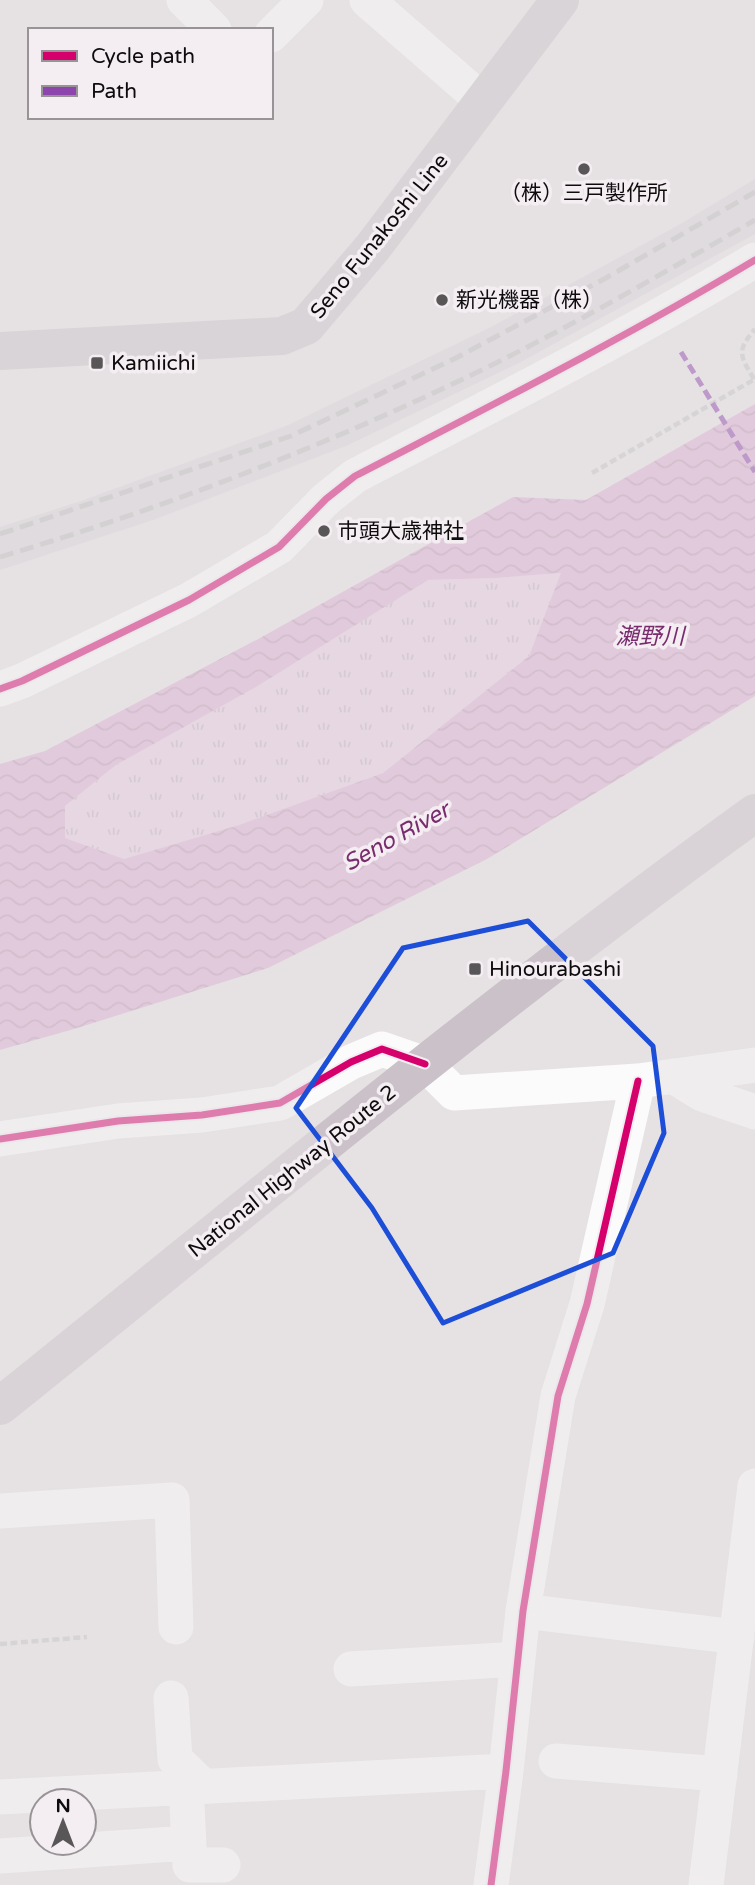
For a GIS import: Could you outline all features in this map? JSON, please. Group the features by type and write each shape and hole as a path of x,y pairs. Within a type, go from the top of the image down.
{"highway":[{"name":"National Highway Route 2","path":"0,1406 425,1064 647,891 755,813"}],"main road":[{"name":"Seno Funakoshi Line","path":"0,351 282,336 306,326 381,236 560,0"}],"street":[{"path":"184,0 212,28"},
{"path":"273,33 306,0"},
{"path":"367,0 484,102"},
{"path":"0,689 22,681 189,600 279,547 326,499 355,476 667,313 755,260"},
{"path":"0,1139 118,1121 202,1115 279,1102 351,1062 382,1049 425,1064 454,1093 638,1081 755,1065"},
{"path":"673,1076 702,1094 755,1112"},
{"path":"491,1885 523,1611 558,1396 587,1304 638,1081"},
{"path":"706,1885 737,1637 749,1582 755,1486"},
{"path":"0,1511 172,1500 176,1627"},
{"path":"523,1611 737,1637"},
{"path":"351,1669 518,1659"},
{"path":"171,1698 175,1759 195,1787 188,1843 190,1865 223,1865"},
{"path":"556,1761 720,1774"},
{"path":"0,1797 506,1770"},
{"path":"0,1856 188,1843"}],"path":[{"path":"592,473 755,379 741,358 743,343 755,329"},
{"path":"0,1644 87,1637"}],"highlighted area":[{"path":"528,921 653,1046 664,1133 613,1253 443,1323 372,1208 296,1108 403,948"}],"shaded area":[{"path":"755,179 755,234 517,364 346,446 153,520 0,570 0,527 81,501 286,426 491,327 677,226"}],"green space":[{"path":"562,573 529,656 383,773 239,825 124,860 65,838 65,806 116,765 256,687 428,580"}],"water":[{"name":"瀬野川","path":"755,404 755,696 487,859 268,968 0,1050 0,764 45,751 260,638 513,497 586,500","holes":["561,573 529,656 383,773 239,825 124,859 65,838 65,806 116,765 256,687 428,580"]}],"railway":[{"path":"0,534 291,436 454,359 606,278 755,192"},
{"path":"0,557 176,499 349,431 499,362 646,283 755,220"}],"marked path":[{"path":"681,352 755,472"}],"cycle path":[{"path":"0,689 22,681 189,600 279,547 326,499 355,476 607,344 755,260"},
{"path":"0,1139 118,1121 202,1115 280,1103 351,1062 382,1049 425,1064"},
{"path":"491,1885 523,1611 558,1396 587,1304 638,1081"}],"place":[{"name":"（株）三戸製作所","path":"584,169"},
{"name":"新光機器（株）","path":"442,300"},
{"name":"Kamiichi","path":"97,363"},
{"name":"市頭大歳神社","path":"324,531"},
{"name":"Hinourabashi","path":"475,969"}],"water label":[{"name":"Seno River","path":"396,836"}]}
